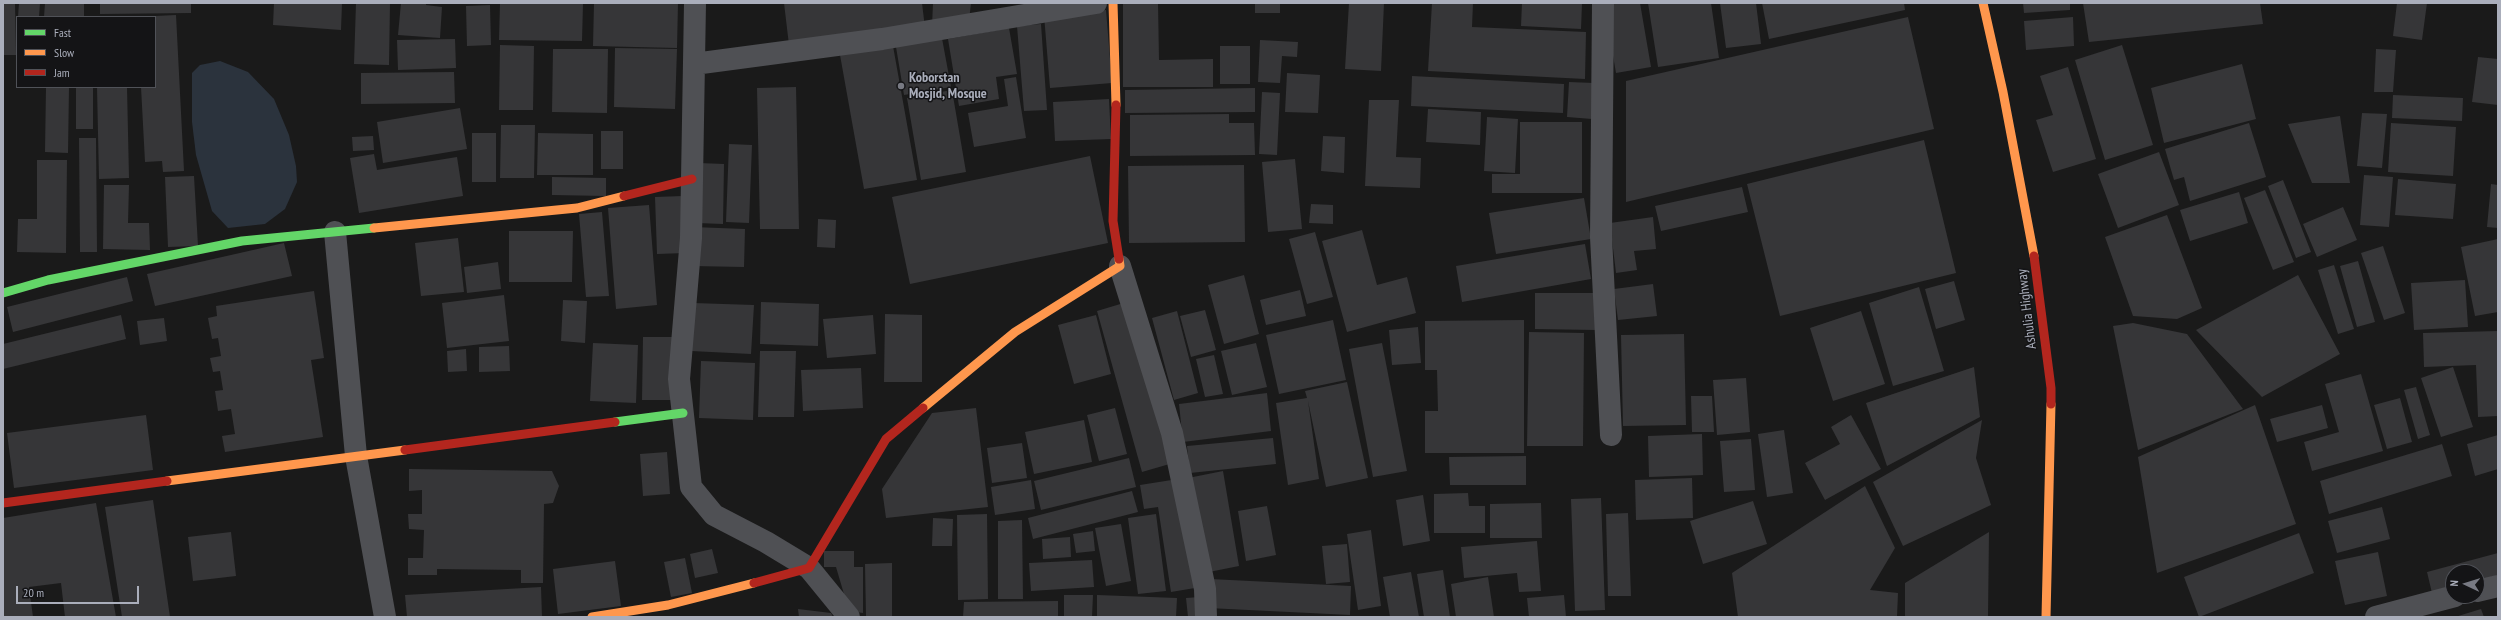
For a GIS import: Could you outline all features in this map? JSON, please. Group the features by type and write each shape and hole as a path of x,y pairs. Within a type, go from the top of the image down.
{"main road":[{"path":"592,617 668,605 809,568 886,439 1015,332 1120,266 1113,221 1117,76 1113,3"},
{"name":"Ashulia Highway","path":"1983,3 2003,92 2032,239 2051,388 2046,617"},
{"path":"3,293 48,280 242,241 577,208 692,179"},
{"path":"3,503 683,413"}],"street":[{"path":"696,3 691,238 679,379 691,487 714,515 766,542 809,568 848,617"},
{"path":"694,64 882,39 1096,3"},
{"path":"1603,3 1601,237 1611,435"},
{"path":"336,232 356,456 384,617"},
{"path":"1120,266 1172,433 1205,589 1206,617"},
{"path":"2485,589 2498,586"},
{"path":"2376,617 2445,599"}],"shaded area":[{"path":"220,61 248,72 274,99 289,135 296,166 297,182 285,209 265,224 228,228 212,211 196,155 192,122 192,73 200,65"}],"building":[{"path":"3,3 15,3 16,55 3,55"},
{"path":"19,3 40,3 39,16 18,16"},
{"path":"45,3 84,3 84,16 44,16"},
{"path":"100,3 191,3 191,13 100,14"},
{"path":"274,3 342,3 341,30 273,25"},
{"path":"356,3 390,3 389,65 354,64"},
{"path":"401,3 426,3 426,5 442,7 440,38 398,35"},
{"path":"500,3 583,4 582,41 499,40"},
{"path":"594,3 678,3 677,48 593,46"},
{"path":"784,3 922,3 925,28 789,45"},
{"path":"933,3 971,3 969,21 932,26"},
{"path":"1123,3 1158,3 1159,60 1213,59 1213,87 1123,87"},
{"path":"1255,3 1280,3 1280,13 1255,13"},
{"path":"1349,3 1384,3 1381,71 1345,69"},
{"path":"1432,3 1473,3 1472,27 1586,32 1585,79 1428,71"},
{"path":"1522,3 1582,4 1581,29 1521,26"},
{"path":"1604,3 1640,3 1651,67 1616,73"},
{"path":"1648,3 1711,3 1719,58 1658,67"},
{"path":"1720,3 1756,3 1761,44 1726,48"},
{"path":"1762,3 1904,3 1905,10 1769,39"},
{"path":"2023,3 2070,3 2070,10 2024,13"},
{"path":"2083,3 2260,3 2263,24 2089,42"},
{"path":"2397,3 2427,3 2422,40 2393,36"},
{"path":"490,5 491,45 467,46 466,6"},
{"path":"1106,10 1112,83 1050,88 1044,15"},
{"path":"176,15 184,171 163,172 162,161 145,162 141,88 156,88 155,16"},
{"path":"1908,17 1934,129 1626,202 1626,81"},
{"path":"2073,17 2074,46 2026,50 2024,21"},
{"path":"1041,24 1047,110 1024,111 1017,26"},
{"path":"1009,28 1017,74 996,77 999,99 959,106 948,39"},
{"path":"941,33 951,87 904,95 895,41"},
{"path":"455,39 456,68 398,70 397,40"},
{"path":"1260,40 1298,42 1297,57 1282,56 1280,83 1258,82"},
{"path":"500,45 534,46 533,110 499,110"},
{"path":"2122,45 2153,145 2105,160 2075,60"},
{"path":"893,46 917,180 864,189 840,55"},
{"path":"1220,46 1250,46 1250,84 1220,84"},
{"path":"615,48 677,49 675,109 614,107"},
{"path":"553,49 608,49 607,113 552,112"},
{"path":"2376,49 2396,50 2393,92 2374,92"},
{"path":"2478,57 2498,59 2498,105 2472,102"},
{"path":"2242,64 2256,119 2164,143 2151,88"},
{"path":"2068,67 2096,159 2053,172 2036,120 2053,115 2040,76"},
{"path":"454,72 455,103 361,104 361,73"},
{"path":"1287,73 1320,75 1318,113 1285,112"},
{"path":"1412,76 1564,84 1563,113 1411,106"},
{"path":"1016,77 1026,138 974,147 968,113 1008,106 1004,79"},
{"path":"1569,82 1594,83 1592,119 1567,117"},
{"path":"796,87 799,229 760,229 757,88"},
{"path":"46,88 69,88 68,153 45,152"},
{"path":"76,88 93,88 93,129 76,129"},
{"path":"97,88 127,88 129,178 99,179"},
{"path":"1255,88 1255,112 1125,113 1125,90"},
{"path":"952,90 966,172 921,180 907,98"},
{"path":"1262,92 1280,93 1277,155 1259,154"},
{"path":"2393,95 2463,98 2462,121 2392,118"},
{"path":"1109,99 1111,139 1055,141 1053,102"},
{"path":"1369,100 1399,100 1396,157 1421,158 1420,188 1365,186"},
{"path":"460,108 467,149 383,163 377,122"},
{"path":"1428,109 1481,112 1480,145 1426,142"},
{"path":"2362,113 2387,114 2382,168 2357,166"},
{"path":"1229,114 1229,123 1254,123 1255,155 1130,156 1130,115"},
{"path":"2340,116 2350,183 2312,183 2288,124"},
{"path":"1487,117 1518,119 1515,173 1484,171"},
{"path":"1520,122 1582,122 1582,193 1492,193 1492,174 1520,174"},
{"path":"2249,123 2266,177 2190,201 2184,177 2174,180 2165,149"},
{"path":"2391,123 2456,127 2453,176 2388,172"},
{"path":"501,125 535,125 534,178 500,178"},
{"path":"601,131 623,131 623,169 601,169"},
{"path":"472,133 496,133 496,182 472,182"},
{"path":"538,133 593,134 593,175 537,175"},
{"path":"373,136 374,150 353,151 352,137"},
{"path":"1323,136 1345,137 1344,173 1321,171"},
{"path":"79,138 96,138 97,252 80,252"},
{"path":"1924,140 1956,273 1780,316 1747,184"},
{"path":"729,144 752,145 749,223 726,222"},
{"path":"2159,152 2179,205 2118,228 2098,174"},
{"path":"374,154 377,170 457,157 463,196 359,213 350,158"},
{"path":"1090,156 1108,243 910,284 892,197"},
{"path":"1295,159 1302,229 1268,232 1262,162"},
{"path":"37,160 67,160 66,253 17,252 18,219 37,219"},
{"path":"699,163 724,164 723,224 697,223"},
{"path":"1244,165 1245,242 1129,243 1128,166"},
{"path":"2364,175 2393,177 2389,227 2360,225"},
{"path":"194,176 198,246 168,247 165,177"},
{"path":"552,177 606,178 606,196 552,195"},
{"path":"2398,179 2456,184 2453,219 2395,215"},
{"path":"2283,180 2311,252 2296,258 2268,186"},
{"path":"2491,184 2498,185 2498,228 2487,227"},
{"path":"104,185 129,185 128,223 149,223 150,250 103,249"},
{"path":"1742,187 1748,212 1661,231 1655,206"},
{"path":"2265,190 2294,262 2273,270 2244,198"},
{"path":"2239,192 2248,223 2190,241 2180,210"},
{"path":"683,196 685,253 657,254 655,197"},
{"path":"1584,198 1591,239 1496,254 1489,213"},
{"path":"1311,204 1333,205 1333,224 1309,223"},
{"path":"649,205 657,305 616,309 608,208"},
{"path":"2343,207 2357,240 2317,257 2303,224"},
{"path":"602,212 609,296 586,297 579,214"},
{"path":"2167,215 2202,308 2177,319 2133,316 2105,237"},
{"path":"1653,217 1656,249 1634,251 1637,270 1616,273 1610,223"},
{"path":"818,219 836,220 835,248 817,247"},
{"path":"693,227 745,229 744,267 692,266"},
{"path":"1362,230 1377,285 1407,277 1416,313 1347,332 1322,241"},
{"path":"509,231 573,231 572,282 509,282"},
{"path":"1315,232 1333,297 1307,304 1289,239"},
{"path":"458,238 464,292 421,296 415,243"},
{"path":"2498,239 2498,312 2475,316 2461,247"},
{"path":"284,243 292,276 155,306 147,274"},
{"path":"1585,244 1591,279 1462,302 1456,266"},
{"path":"2383,246 2405,313 2384,320 2361,253"},
{"path":"2358,261 2375,322 2357,327 2340,266"},
{"path":"498,262 501,289 467,293 464,267"},
{"path":"2334,265 2354,329 2338,334 2318,270"},
{"path":"1244,275 1259,334 1224,344 1208,285"},
{"path":"2298,275 2340,354 2262,397 2196,330"},
{"path":"127,277 133,301 13,332 7,307"},
{"path":"2465,280 2468,327 2414,330 2411,283"},
{"path":"1954,281 1965,320 1936,329 1925,289"},
{"path":"1653,284 1657,316 1618,320 1614,289"},
{"path":"1919,287 1944,371 1893,386 1869,303"},
{"path":"1300,290 1306,316 1266,325 1260,300"},
{"path":"314,291 324,358 311,360 323,437 225,452 222,436 235,434 231,409 218,411 215,391 223,390 220,371 213,372 210,358 221,356 218,338 212,339 208,318 217,316 216,306"},
{"path":"1535,293 1597,293 1596,330 1535,329"},
{"path":"504,295 509,341 447,348 442,303"},
{"path":"563,300 587,301 585,343 561,341"},
{"path":"761,302 819,304 818,346 760,344"},
{"path":"1127,302 1173,463 1142,472 1097,311"},
{"path":"693,303 754,305 751,354 691,351"},
{"path":"1205,310 1216,350 1191,357 1180,316"},
{"path":"1177,311 1198,393 1174,400 1152,318"},
{"path":"1861,311 1885,384 1833,401 1810,328"},
{"path":"885,314 922,315 922,382 884,382"},
{"path":"121,315 126,339 3,369 3,344"},
{"path":"873,315 876,354 827,358 823,319"},
{"path":"1096,315 1111,374 1074,384 1058,325"},
{"path":"164,318 167,341 140,345 137,321"},
{"path":"1333,320 1346,380 1279,394 1266,335"},
{"path":"1524,320 1524,453 1425,453 1425,411 1438,411 1437,370 1425,370 1425,321"},
{"path":"2133,323 2187,334 2243,409 2138,450 2113,326"},
{"path":"1418,327 1421,363 1392,365 1389,330"},
{"path":"2498,331 2498,416 2478,417 2476,365 2424,367 2423,333"},
{"path":"1529,332 1584,333 1583,446 1527,446"},
{"path":"1684,334 1686,425 1623,426 1621,335"},
{"path":"643,337 673,337 672,400 642,400"},
{"path":"593,343 638,345 636,403 590,401"},
{"path":"1256,343 1267,387 1232,395 1221,351"},
{"path":"1382,343 1407,471 1373,477 1349,349"},
{"path":"509,346 510,371 479,372 479,347"},
{"path":"466,349 467,371 448,372 447,351"},
{"path":"760,351 796,351 794,417 758,417"},
{"path":"1214,355 1223,394 1205,397 1196,359"},
{"path":"701,361 755,363 753,420 699,418"},
{"path":"1974,367 1980,417 1887,466 1866,403"},
{"path":"2453,367 2473,427 2441,437 2421,378"},
{"path":"861,368 863,408 803,411 801,370"},
{"path":"2361,374 2383,451 2312,471 2304,442 2339,432 2325,384"},
{"path":"1746,378 1750,432 1717,435 1713,380"},
{"path":"1347,382 1368,478 1326,487 1308,401 1319,479 1288,485 1276,403 1307,398 1305,391"},
{"path":"2416,387 2430,435 2418,439 2404,390"},
{"path":"1267,393 1271,431 1183,442 1179,404"},
{"path":"1691,396 1712,396 1714,432 1692,432"},
{"path":"2400,398 2412,442 2387,449 2374,405"},
{"path":"2255,405 2296,524 2157,573 2138,457"},
{"path":"2322,405 2328,428 2277,442 2270,419"},
{"path":"976,408 988,507 886,518 882,489 932,413"},
{"path":"1115,408 1127,454 1099,461 1087,415"},
{"path":"146,415 153,470 14,488 7,433"},
{"path":"1851,415 1881,469 1825,500 1805,463 1840,444 1831,427"},
{"path":"1084,420 1092,462 1034,474 1025,432"},
{"path":"1982,420 1976,458 1991,505 1903,546 1873,482"},
{"path":"1784,430 1793,493 1767,497 1758,434"},
{"path":"1702,434 1703,475 1649,477 1648,436"},
{"path":"2498,435 2498,469 2475,476 2467,444"},
{"path":"1273,438 1276,464 1190,473 1187,446"},
{"path":"1751,439 1755,490 1724,492 1720,441"},
{"path":"1022,443 1027,478 992,483 987,448"},
{"path":"2442,444 2452,476 2329,514 2320,481"},
{"path":"667,452 670,494 643,496 640,454"},
{"path":"1526,456 1526,485 1450,485 1449,457"},
{"path":"1129,458 1136,487 1041,510 1034,481"},
{"path":"409,469 552,471 559,486 553,503 544,504 543,583 521,583 521,570 437,569 437,575 408,575 408,558 423,558 424,530 409,529 408,514 422,514 422,490 409,491"},
{"path":"1223,471 1239,566 1204,573 1188,478"},
{"path":"1692,478 1693,518 1636,520 1635,480"},
{"path":"1178,479 1195,588 1171,592 1158,507 1144,509 1140,485"},
{"path":"1031,480 1035,509 995,515 991,487"},
{"path":"1865,486 1895,548 1870,590 1898,593 1897,617 1738,617 1732,573"},
{"path":"1132,491 1138,512 1033,539 1028,518"},
{"path":"1468,493 1469,506 1485,506 1485,533 1434,533 1434,494"},
{"path":"1423,495 1430,541 1403,546 1396,500"},
{"path":"1601,498 1605,610 1575,611 1571,499"},
{"path":"153,500 170,617 122,617 105,507"},
{"path":"1753,501 1767,544 1703,564 1690,521"},
{"path":"96,503 116,617 65,617 61,583 29,587 33,617 3,617 3,518"},
{"path":"1541,503 1542,538 1490,538 1490,504"},
{"path":"1267,506 1276,555 1246,561 1238,511"},
{"path":"2382,507 2390,539 2337,553 2328,521"},
{"path":"1628,513 1631,596 1608,596 1606,514"},
{"path":"987,514 988,599 958,600 957,515"},
{"path":"1156,514 1166,591 1138,594 1128,518"},
{"path":"933,518 953,519 952,546 932,546"},
{"path":"1022,520 1023,599 998,599 998,521"},
{"path":"1121,524 1131,581 1106,586 1095,528"},
{"path":"1371,530 1381,606 1358,610 1347,534"},
{"path":"1093,531 1095,551 1076,553 1073,534"},
{"path":"231,532 236,576 193,581 188,537"},
{"path":"1989,532 1988,617 1905,617 1905,583"},
{"path":"2299,533 2314,573 2199,617 2184,577"},
{"path":"1070,537 1071,557 1043,559 1042,539"},
{"path":"1537,541 1541,591 1519,592 1517,573 1464,578 1461,547"},
{"path":"1347,544 1350,582 1326,584 1322,546"},
{"path":"712,549 718,573 695,578 690,554"},
{"path":"824,551 854,551 854,567 863,567 863,613 849,611 836,567 824,567"},
{"path":"2378,552 2387,596 2345,605 2335,561"},
{"path":"2498,553 2498,575 2485,579 2485,564 2457,564"},
{"path":"685,558 692,593 671,597 664,562"},
{"path":"1092,560 1094,587 1031,591 1029,563"},
{"path":"615,561 621,606 558,614 553,569"},
{"path":"892,563 892,617 866,617 865,564"},
{"path":"2445,567 2445,589 2432,593 2427,572"},
{"path":"1443,570 1450,617 1424,617 1417,574"},
{"path":"1411,572 1419,617 1390,617 1383,577"},
{"path":"1488,577 1494,617 1456,617 1451,584"},
{"path":"1210,579 1351,586 1350,615 1208,608"},
{"path":"541,587 542,617 407,617 405,595"},
{"path":"1064,595 1093,595 1092,617 1064,617"},
{"path":"1097,595 1177,598 1176,617 1097,617"},
{"path":"1564,595 1566,617 1529,617 1527,598"},
{"path":"1200,597 1202,617 1188,617 1186,598"},
{"path":"1058,601 1058,617 963,617 964,602"},
{"path":"798,609 831,613 833,617 799,617"},
{"path":"2481,609 2484,617 2455,617"}],"traffic: fast":[{"path":"3,293 48,280 242,241 374,228"},
{"path":"615,422 683,413"}],"traffic: slow":[{"path":"1113,3 1116,105"},
{"path":"1983,3 2003,92 2034,256"},
{"path":"374,228 577,208 624,196"},
{"path":"923,408 1015,332 1120,266 1119,259"},
{"path":"2046,617 2051,404"},
{"path":"167,481 405,450"},
{"path":"592,617 668,605 754,583"}],"traffic: jam":[{"path":"1116,105 1113,221 1119,259"},
{"path":"624,196 692,179"},
{"path":"2034,256 2051,388 2051,404"},
{"path":"754,583 809,568 886,439 923,408"},
{"path":"405,450 615,422"},
{"path":"3,503 167,481"}],"place":[{"name":"Koborstan Mosjid, Mosque","path":"901,86"}]}
